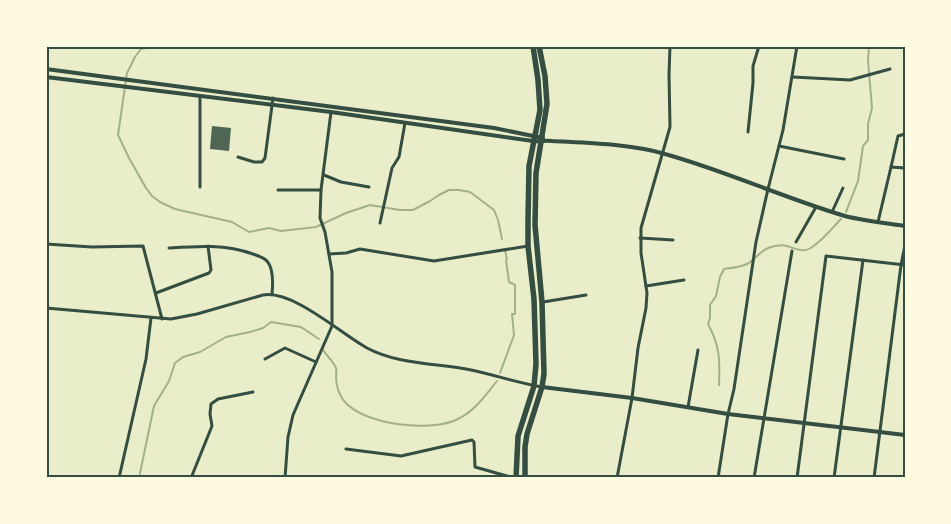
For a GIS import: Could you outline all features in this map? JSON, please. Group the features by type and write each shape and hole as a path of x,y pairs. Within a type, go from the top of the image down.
{"highway":[{"path":"515,478 518,436 534,386 536,364 535,327 528,246 528,174 540,110 533,46"},
{"path":"524,478 527,434 542,387 544,374 542,302 535,225 536,173 543,140 547,104 545,76 539,46"}],"street":[{"path":"617,478 646,308 646,286 640,238 643,217 663,153 670,122 670,46"},
{"path":"748,132 753,66 759,46"},
{"path":"718,478 728,414 734,390 754,256 779,146 797,46"},
{"path":"46,69 485,127 543,140 619,146 663,153 721,171 832,212 905,226"},
{"path":"792,77 850,80 890,69"},
{"path":"46,78 534,138"},
{"path":"200,96 200,187"},
{"path":"238,157 254,162 262,162 265,158 273,98"},
{"path":"285,478 288,438 293,416 332,326 332,272 325,232 321,222 322,190 331,112"},
{"path":"380,222 392,168 399,157 405,123"},
{"path":"878,222 898,136 905,134"},
{"path":"779,146 844,159"},
{"path":"891,167 905,168"},
{"path":"324,175 341,182 369,186"},
{"path":"832,212 843,188"},
{"path":"278,190 322,190"},
{"path":"796,242 816,207"},
{"path":"640,238 672,240"},
{"path":"46,244 92,247 143,246 162,319"},
{"path":"874,478 905,245"},
{"path":"156,293 209,273 211,270 208,246"},
{"path":"169,248 208,246 234,248 265,259 272,272 272,294"},
{"path":"329,254 346,253 360,249 434,261 528,246"},
{"path":"754,478 792,251"},
{"path":"796,478 826,256 903,265"},
{"path":"834,478 864,260"},
{"path":"646,286 684,280"},
{"path":"46,308 162,319 196,314 272,294 294,302 368,348 390,357 472,370 534,386 632,398 728,414 905,435"},
{"path":"542,302 586,295"},
{"path":"119,478 146,359 151,318"},
{"path":"265,359 285,348 316,362"},
{"path":"688,407 698,350"},
{"path":"191,478 212,426 211,404 218,399 253,392"},
{"path":"346,449 401,456 472,440 474,442 475,467 515,478"}],"building":[{"path":"212,126 231,128 229,151 210,149"}],"waterway":[{"path":"155,46 141,49 127,73 118,135 146,188 160,202 175,209 232,222 249,232 269,228 281,231 316,227 346,213 370,205 400,210 413,210 449,190 459,190 470,192 494,210 502,239"},
{"path":"241,46 262,48 273,46"},
{"path":"846,212 858,181 863,146 868,140 868,124 872,108 868,60 869,46"},
{"path":"719,385 718,353 715,339 708,324 710,305 716,296 720,277 724,269 747,264 768,248 775,246 781,245 806,250 819,241 841,219"},
{"path":"500,373 514,335 512,314 515,314 515,285 509,282 505,250"},
{"path":"139,478 154,406 169,381 175,363 183,357 200,352 226,337 263,328 271,322 301,327 319,339"},
{"path":"323,350 334,363 337,386 344,401 353,409 366,416 397,424 430,425 444,424 456,420 474,408 497,381"}]}
